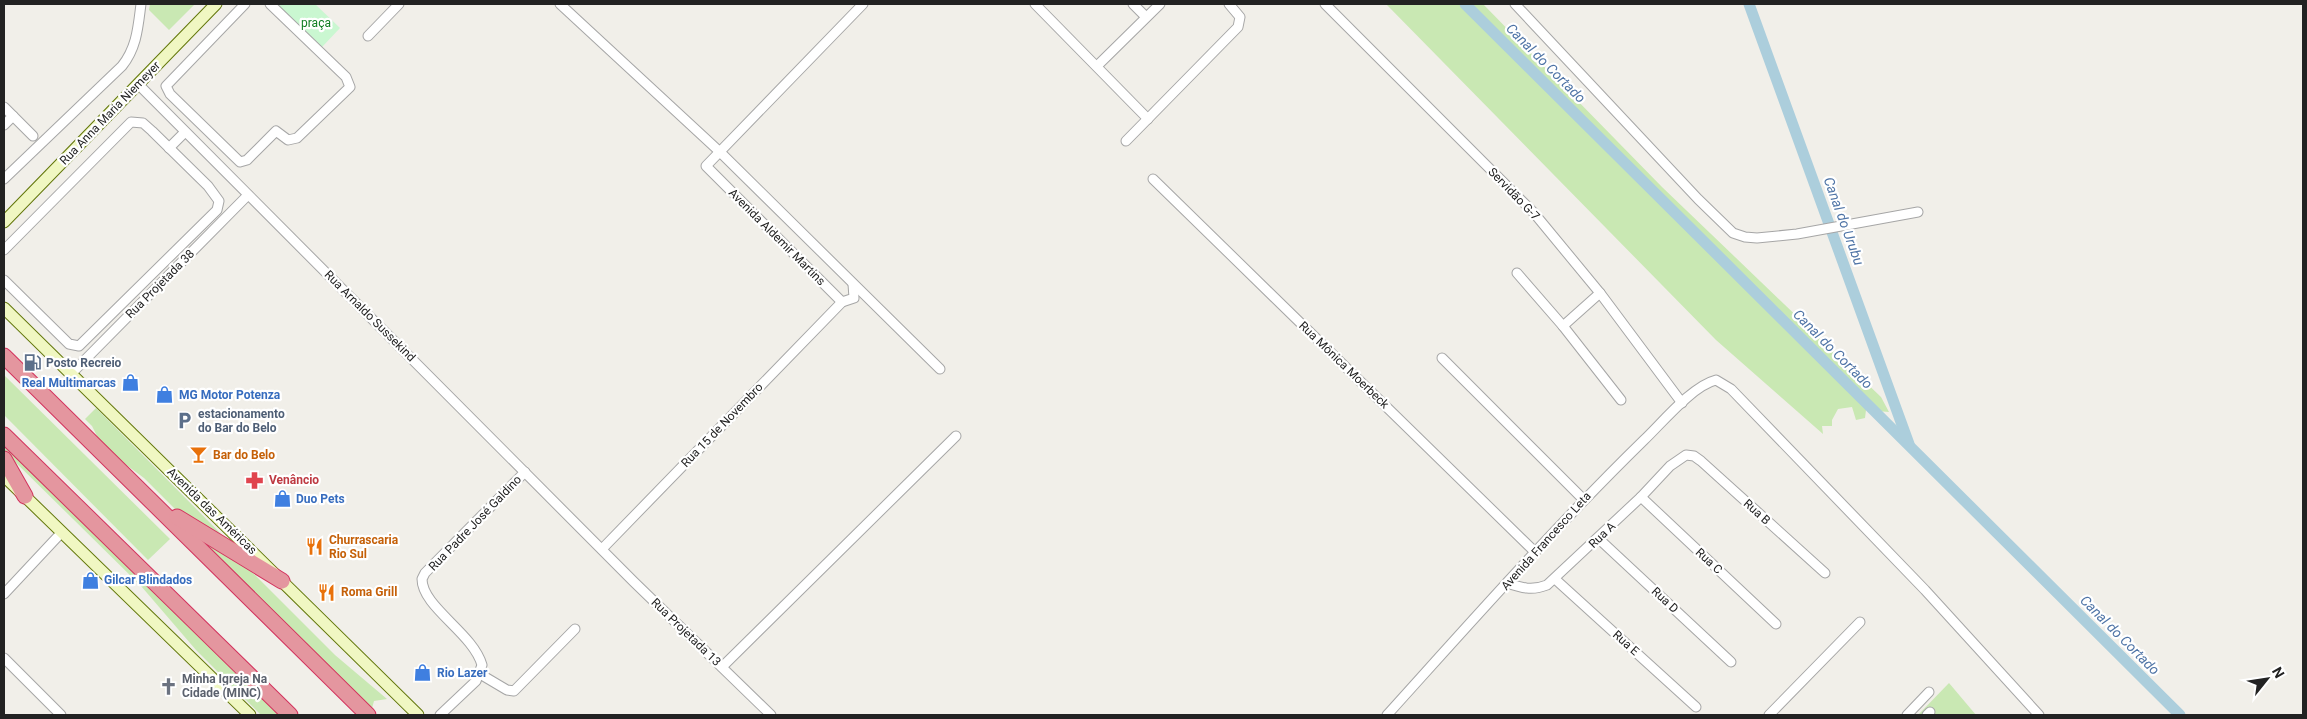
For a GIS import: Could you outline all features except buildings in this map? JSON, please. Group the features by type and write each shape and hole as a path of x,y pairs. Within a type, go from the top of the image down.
{"highway":[{"path":"4,356 368,715"},
{"path":"4,435 290,715"},
{"path":"4,459 25,496"},
{"path":"157,505 282,581"}],"main road":[{"name":"Rua Anna Maria Niemeyer","path":"4,222 216,4"},
{"name":"Avenida das Américas","path":"4,308 418,715"},
{"path":"4,476 250,715"}],"street":[{"path":"4,179 122,66 130,55 136,41 141,4"},
{"path":"245,4 166,86 170,94 230,154 237,160 244,162 276,131 288,140 297,138 350,87 346,77 270,4"},
{"path":"368,36 399,4"},
{"name":"Avenida Aldemir Martins","path":"560,4 720,152 940,369"},
{"path":"720,152 863,4"},
{"path":"1035,4 1148,119"},
{"path":"1133,4 1146,17"},
{"path":"1097,66 1160,4"},
{"path":"1126,141 1238,27 1240,17 1229,4"},
{"name":"Servidão G-7","path":"1325,4 1534,213 1600,294 1682,403"},
{"path":"1515,4 1698,199 1733,232 1745,238 1797,234 1918,212"},
{"name":"Rua Arnaldo Sussekind","path":"138,84 602,548"},
{"path":"4,107 33,136"},
{"path":"4,125 13,116"},
{"path":"4,250 126,125 137,121 143,123 217,196 219,206 84,343 74,347 4,280"},
{"path":"169,148 184,132"},
{"name":"Avenida Aldemir Martins","path":"720,152 706,166 842,302"},
{"path":"219,164 230,154"},
{"name":"Rua Mônica Moerbeck","path":"1153,179 1534,551"},
{"name":"Rua Projetada 38","path":"71,374 248,195"},
{"path":"1517,273 1563,326 1621,400"},
{"path":"842,302 854,298 853,284"},
{"path":"1563,326 1600,294"},
{"name":"Rua 15 de Novembro","path":"602,548 842,302"},
{"path":"1442,358 1583,499"},
{"name":"Avenida Francesco Leta","path":"1387,715 1583,499 1682,403 1703,386 1716,380 1731,389 1925,590 2039,715"},
{"path":"722,667 956,436"},
{"name":"Rua A","path":"1507,583 1526,589 1536,589 1555,579 1642,497 1670,466 1686,455"},
{"name":"Rua B","path":"1686,455 1694,456 1701,461 1826,573"},
{"name":"Rua Padre José Galdino","path":"480,674 482,665 479,654 425,594 422,579 425,573 525,472"},
{"name":"Rua C","path":"1642,497 1776,624"},
{"path":"4,594 62,532"},
{"name":"Rua D","path":"1598,539 1731,662"},
{"name":"Rua Projetada 13","path":"602,548 771,715"},
{"name":"Rua E","path":"1555,579 1696,707"},
{"path":"1769,715 1860,622"},
{"path":"440,715 476,682 480,674 507,690 514,692 575,629"},
{"path":"4,658 61,715"},
{"path":"1907,715 1929,692"}],"green space":[{"path":"150,4 195,4 169,30 149,10"},
{"name":"praça","path":"277,4 315,4 340,28 322,47"},
{"path":"1386,4 1483,4 1662,187 1881,397 1889,412 1866,410 1865,418 1856,420 1852,407 1838,409 1832,420 1832,426 1822,426 1823,434 1716,340"},
{"path":"4,375 170,539 148,560 4,415"},
{"path":"96,408 234,547 179,513 144,478 113,455 100,442 92,426 85,419"},
{"path":"4,442 282,715 261,715 196,650 141,586 4,451"},
{"path":"193,535 251,571 335,655 387,699 374,701 371,712"},
{"path":"1949,683 1976,715 1918,715"}],"waterway":[{"name":"Canal do Cortado","path":"1465,4 2180,715"},
{"name":"Canal do Urubu","path":"1749,4 1909,444"}],"place":[{"name":"Posto Recreio","path":"32,363"},
{"name":"Real Multimarcas","path":"130,383"},
{"name":"MG Motor Potenza","path":"165,395"},
{"name":"estacionamento do Bar do Belo","path":"184,421"},
{"name":"Bar do Belo","path":"199,455"},
{"name":"Venâncio","path":"255,480"},
{"name":"Duo Pets","path":"282,499"},
{"name":"Churrascaria Rio Sul","path":"315,547"},
{"name":"Gilcar Blindados","path":"90,580"},
{"name":"Roma Grill","path":"327,592"},
{"name":"Rio Lazer","path":"423,673"},
{"name":"Minha Igreja Na Cidade (MINC)","path":"168,686"}]}
